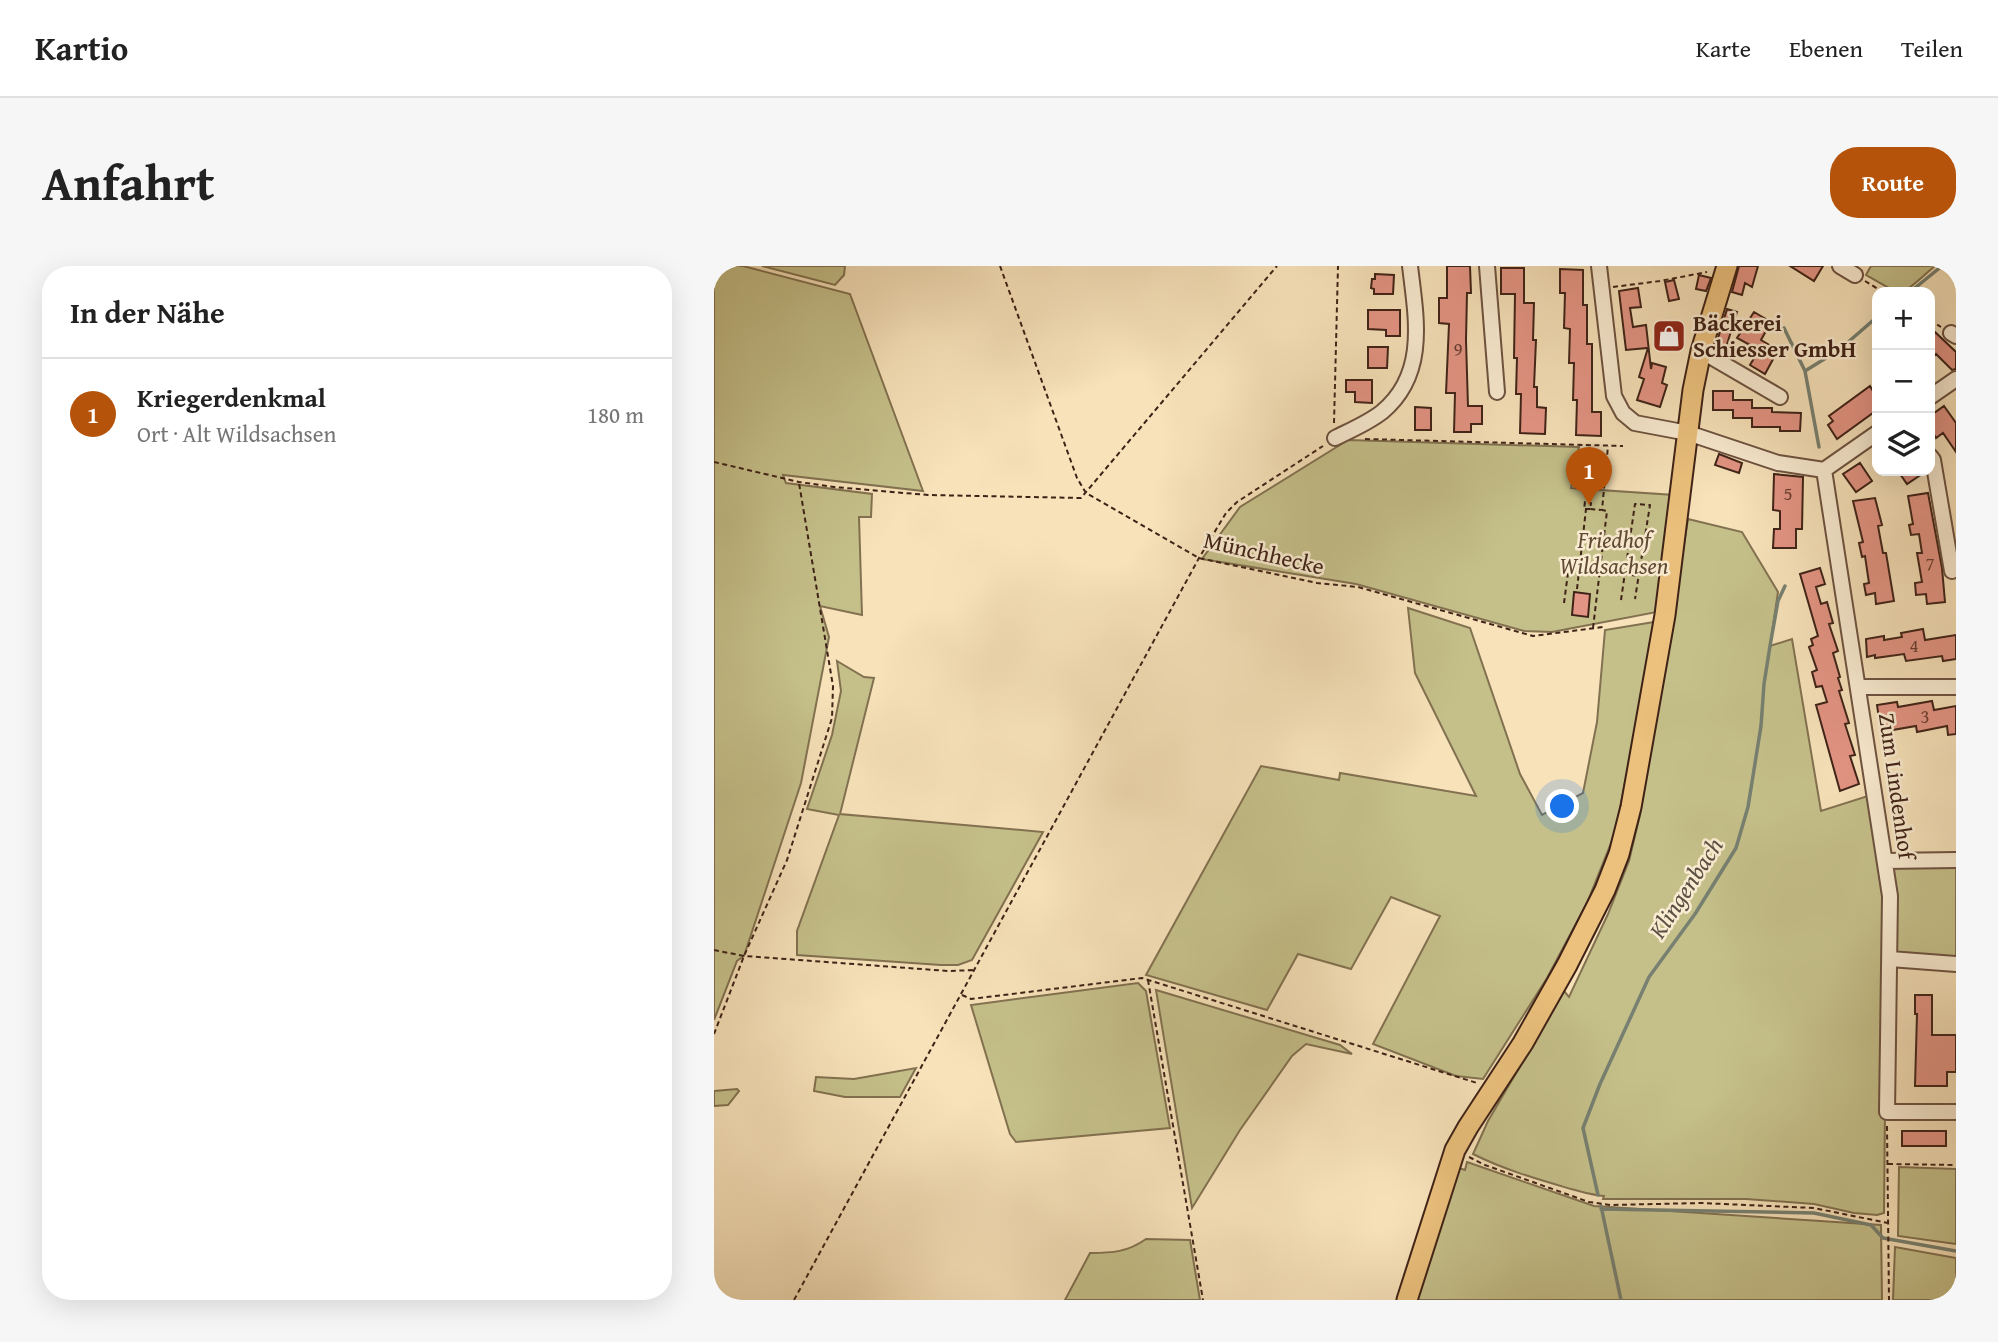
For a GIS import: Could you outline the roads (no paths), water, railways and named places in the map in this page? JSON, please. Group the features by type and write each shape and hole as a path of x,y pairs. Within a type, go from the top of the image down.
{"main road":[{"path":"1408,1300 1455,1150 1567,965 1605,890 1619,854 1631,807 1665,615 1693,390 1701,351 1727,267"}],"street":[{"path":"1335,438 1381,412 1409,376 1417,331 1410,266"},
{"path":"1487,266 1497,392"},
{"path":"1599,266 1614,396 1623,414 1635,423 1688,433 1778,463 1824,470 1872,436"},
{"path":"1840,266 1855,275"},
{"path":"1701,351 1780,397"},
{"path":"1935,394 1956,379"},
{"name":"Zum Lindenhof","path":"1824,470 1890,896 1887,1112 1956,1112"},
{"path":"1935,472 1952,571"},
{"path":"1859,687 1956,687"},
{"path":"1885,861 1956,860"},
{"path":"1890,959 1956,964"}],"waterway":[{"path":"1916,287 1942,266"},
{"path":"1805,371 1839,350 1872,321"},
{"name":"Klingenbach","path":"1784,328 1805,371 1819,447"},
{"name":"Klingenbach","path":"1598,1195 1583,1128 1649,977 1695,914 1736,848 1748,807 1770,646 1778,601 1785,586"},
{"name":"Klingenbach","path":"1601,1206 1621,1300"},
{"path":"1601,1209 1814,1213 1871,1225 1883,1238 1956,1251"}],"place":[{"name":"Bäckerei Schiesser GmbH","path":"1669,336"},
{"name":"Kriegerdenkmal","path":"1589,505"}],"park label":[{"name":"Friedhof Wildsachsen","path":"1614,553"}]}
